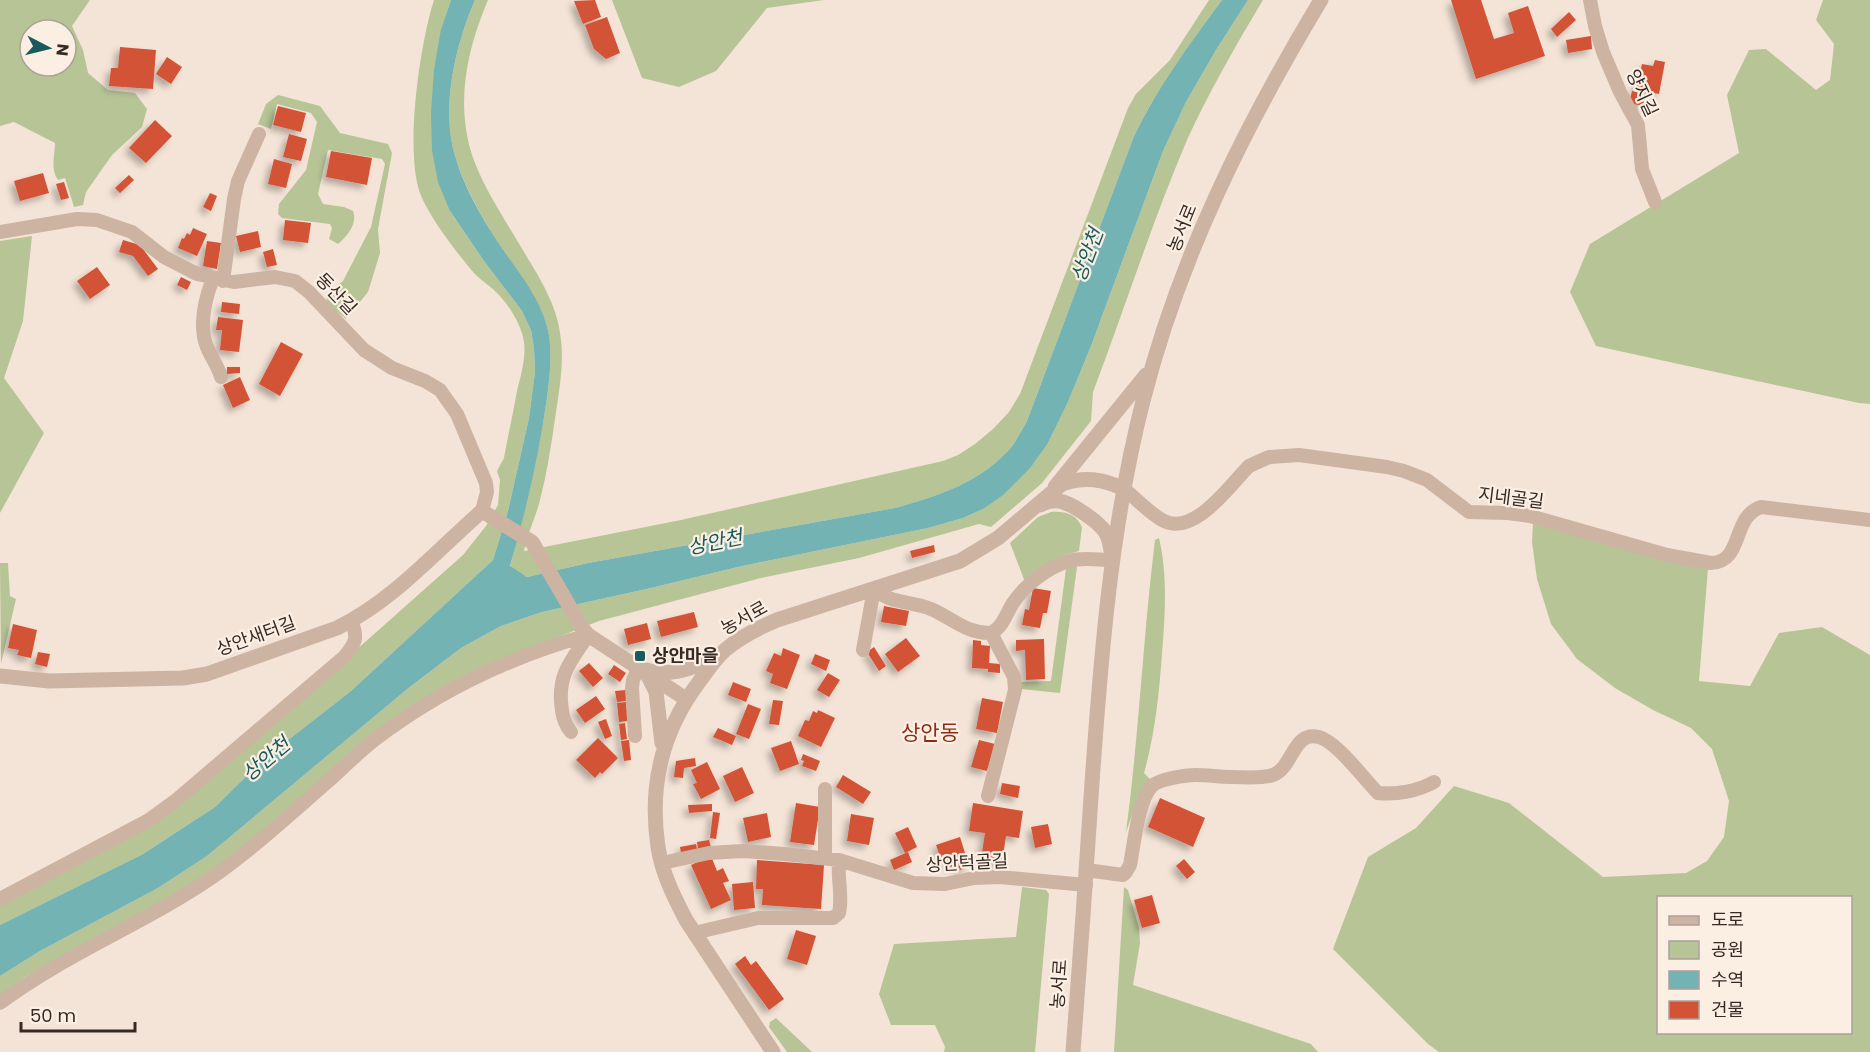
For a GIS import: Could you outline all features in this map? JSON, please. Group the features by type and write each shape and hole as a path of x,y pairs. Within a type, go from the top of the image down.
{"street":[{"name":"농서로","path":"1073,1052 1103,642 1112,560 1124,489 1143,401 1168,316 1202,228 1242,140 1321,0"},
{"name":"양지길","path":"1590,0 1603,52 1620,92 1638,125 1642,169 1655,202"},
{"path":"221,376 207,346 203,330 206,297 218,279 238,181 259,134"},
{"name":"동산길","path":"0,232 77,219 108,222 132,232 178,266 218,279 243,282 274,277 295,281 309,292 364,350 392,368 425,381 440,390 457,414 484,475 487,492 486,514"},
{"path":"1048,495 1142,382 1156,356"},
{"name":"지네골길","path":"1124,489 1165,521 1173,524 1182,523 1198,517 1207,510 1244,471 1256,462 1269,457 1291,455 1342,460 1417,475 1436,485 1469,512 1530,516 1667,555 1711,562 1718,562 1729,555 1748,514 1761,507 1870,520"},
{"name":"농서로","path":"774,1052 694,933 675,899 662,863 655,814 656,789 667,735 686,699 724,651 758,628 960,561 998,538 1062,484 1088,478 1100,479 1124,489"},
{"path":"863,650 874,589 885,597 930,609 968,630 991,633 1001,626 1014,601 1044,573 1070,560 1112,560 1110,542 1103,529 1074,507 1062,501 1055,501 1033,509"},
{"path":"486,514 531,544 585,632 686,699"},
{"name":"상안새터길","path":"0,676 66,681 168,679 207,675 351,621 381,601 486,514"},
{"path":"0,899 149,820 175,801 344,657 357,638 351,621"},
{"path":"571,732 564,723 562,715 561,678 585,632"},
{"path":"0,1003 53,967 145,918 212,877 267,834 376,739 420,709 477,677 585,632"},
{"path":"988,796 1016,690 1014,677 991,633"},
{"path":"641,669 660,673 678,672 699,665 724,651"},
{"path":"636,736 632,688 633,680 641,669"},
{"path":"641,669 653,684 656,692 661,723 662,753"},
{"name":"상안턱골길","path":"662,863 728,851 832,859 913,883 945,884 974,878 999,877 1031,879 1123,875 1126,872 1146,793 1156,783 1188,775 1272,776 1285,766 1301,740 1307,736 1323,739 1343,755 1378,793 1403,792 1434,782"},
{"path":"694,933 758,918 833,918 839,913 841,904 832,859 825,789"}],"green space":[{"path":"0,0 90,0 78,18 18,18 18,78 78,78 78,39 88,73 108,90 135,93 147,109 142,127 112,155 86,192 83,205 74,207 65,178 58,180 54,171 55,143 14,122 0,126"},
{"path":"434,0 451,0 441,29 450,211 522,311 531,330 534,348 535,372 529,418 508,511 493,560 351,691 265,758 215,807 143,854 0,925 0,903 111,844 346,659 463,555 486,526 498,505 500,480 497,471 504,458 523,366 524,342 518,323 506,304 474,273 439,227 422,198 416,179 414,129 416,100 424,43"},
{"path":"475,0 488,0 474,40 465,80 465,122 469,142 485,185 550,299 558,322 562,354 549,460 524,551 681,520 943,461 975,444 1009,412 1020,394 1128,108 1136,94 1170,60 1209,0 1222,0 1164,83 1134,136 1027,421 1013,445 988,469 943,493 895,508 588,563 527,577 510,567 544,419 550,371 550,344 547,326 539,305 476,205 460,171 451,140 449,120 452,78 461,37"},
{"path":"612,0 824,0 767,8 716,71 679,87 642,78"},
{"path":"1248,0 1263,0 1204,104 1174,171 1093,392 1091,421 1042,483 991,527 979,524 859,558 761,578 599,621 510,656 467,677 234,855 173,896 25,977 0,996 0,976 40,951 158,888 207,856 406,690 461,648 501,626 542,612 742,566 928,528 963,518 983,509 1048,443 1091,346 1163,151 1186,102"},
{"path":"1823,0 1870,0 1870,404 1596,346 1570,292 1590,244 1739,153 1727,95 1749,50 1766,49 1816,90 1830,80 1834,44 1816,20"},
{"path":"278,95 320,106 340,133 388,144 392,153 378,229 380,253 368,292 346,319 327,303 326,294 343,281 371,227 385,164 382,159 328,150 318,194 323,204 344,207 353,211 354,216 351,229 338,244 329,239 332,228 330,224 282,218 278,214 279,204 306,170 317,122 311,113 277,104 271,129 258,124 266,104"},
{"path":"32,236 23,321 4,378 44,433 0,513 0,241"},
{"path":"1051,512 1069,514 1080,523 1082,527 1079,551 1065,555 1025,582 1010,543 1038,517"},
{"path":"1533,524 1708,568 1699,681 1750,686 1779,633 1822,627 1870,655 1870,1052 1439,1052 1428,1044 1333,949 1368,857 1416,828 1454,786 1509,803 1603,877 1686,873 1707,861 1724,837 1729,801 1712,749 1691,728 1615,688 1577,659 1551,624 1537,579 1532,542"},
{"path":"1159,538 1164,567 1165,610 1156,714 1144,773 1150,779 1139,796 1126,832 1155,540"},
{"path":"0,563 8,563 10,596 16,599 1,664"},
{"path":"1077,567 1060,693 1021,689 1021,682 1051,681 1066,569"},
{"path":"1022,887 1046,890 1049,894 1035,1052 944,1052 945,1047 935,1025 891,1025 879,994 894,944 1016,937"},
{"path":"1124,887 1128,890 1139,928 1140,943 1133,985 1311,1044 1318,1052 1114,1052"},
{"path":"776,1018 812,1052 787,1052 769,1027 770,1022"}],"water":[{"name":"상안천","path":"451,0 475,0 461,37 452,78 449,120 456,159 480,214 538,303 549,335 550,371 544,419 532,483 510,566 527,577 588,563 895,508 943,493 988,469 1013,445 1027,421 1134,136 1143,118 1175,66 1222,0 1248,0 1186,102 1163,151 1091,346 1048,443 1030,468 1003,495 983,509 963,518 928,528 742,566 542,612 501,626 461,648 406,690 207,856 158,888 40,951 0,976 0,925 143,854 215,807 265,758 351,691 493,560 508,511 529,418 535,372 534,348 531,330 522,311 450,211 438,182 432,150 431,113 434,70 441,29"}],"building":[{"path":"595,0 601,17 583,24 574,1"},
{"path":"1451,0 1481,0 1494,39 1514,33 1508,13 1528,6 1545,56 1476,79"},
{"path":"1569,12 1576,20 1557,37 1551,29"},
{"path":"607,17 620,53 606,59 594,49 585,25"},
{"path":"1591,36 1592,49 1568,53 1566,40"},
{"path":"120,47 156,50 153,89 109,86 111,68 118,68"},
{"path":"167,57 182,67 171,84 156,74"},
{"path":"1655,60 1665,62 1659,94 1636,89 1642,64 1653,66"},
{"path":"1632,91 1645,94 1643,106 1629,103"},
{"path":"278,106 306,113 301,132 273,125"},
{"path":"155,120 172,136 146,163 129,148"},
{"path":"289,134 307,139 301,161 283,157"},
{"path":"331,151 372,158 367,185 326,177"},
{"path":"274,159 292,164 286,188 268,184"},
{"path":"43,173 49,193 20,201 14,181"},
{"path":"129,175 134,180 120,193 115,188"},
{"path":"64,182 69,198 61,200 56,184"},
{"path":"210,193 217,196 211,211 203,207"},
{"path":"285,220 311,223 308,243 283,240"},
{"path":"193,228 207,234 197,256 178,248 182,238 184,239 187,233 190,235"},
{"path":"258,231 261,247 240,252 236,236"},
{"path":"123,240 140,245 158,269 148,276 133,256 119,252"},
{"path":"207,241 221,243 217,269 203,266"},
{"path":"273,249 277,265 267,267 263,252"},
{"path":"97,267 110,285 90,299 77,281"},
{"path":"181,277 191,282 187,290 177,285"},
{"path":"222,302 240,304 239,314 221,312"},
{"path":"218,317 243,320 239,352 220,350 222,330 216,330"},
{"path":"281,342 303,354 280,396 259,384"},
{"path":"227,367 240,367 240,373 227,374"},
{"path":"240,377 250,400 233,408 223,385"},
{"path":"934,545 935,552 912,558 910,551"},
{"path":"1033,588 1051,591 1047,613 1043,613 1040,628 1022,625 1025,609 1029,610"},
{"path":"884,606 909,611 906,626 881,622"},
{"path":"694,612 698,627 661,637 657,621"},
{"path":"647,623 651,639 628,645 624,629"},
{"path":"13,624 37,630 31,658 17,655 19,650 8,648"},
{"path":"906,638 920,656 898,672 885,654"},
{"path":"1044,639 1045,679 1026,680 1025,650 1016,651 1016,640"},
{"path":"973,640 981,641 981,645 990,646 989,663 1000,664 1000,673 988,672 988,669 972,668"},
{"path":"874,647 886,666 879,671 867,652"},
{"path":"783,648 800,655 787,689 770,683 773,674 766,671 774,653 781,656"},
{"path":"38,652 50,654 47,667 35,664"},
{"path":"815,654 830,660 826,671 811,664"},
{"path":"589,663 603,678 593,687 579,671"},
{"path":"614,665 626,673 620,682 608,674"},
{"path":"828,673 840,680 829,697 817,690"},
{"path":"733,682 751,689 746,702 728,695"},
{"path":"626,690 627,701 617,702 615,691"},
{"path":"596,696 605,709 585,723 576,710"},
{"path":"982,698 1003,702 997,733 976,729"},
{"path":"773,700 783,701 779,725 769,724"},
{"path":"626,702 628,721 619,722 617,703"},
{"path":"748,704 761,709 749,739 736,734"},
{"path":"818,710 835,718 821,747 798,736 805,720 809,721 813,711 817,713"},
{"path":"606,719 612,736 605,739 598,722"},
{"path":"625,723 627,739 621,740 619,724"},
{"path":"718,728 736,736 732,745 713,737"},
{"path":"598,738 618,758 595,778 576,760"},
{"path":"629,740 631,760 624,761 621,741"},
{"path":"979,740 995,744 987,771 971,767"},
{"path":"791,741 799,764 780,771 771,748"},
{"path":"803,754 820,761 816,771 802,766"},
{"path":"695,758 696,766 684,768 683,778 674,777 676,761"},
{"path":"707,762 720,789 701,799 693,784 697,783 691,770"},
{"path":"742,767 754,793 735,802 723,776"},
{"path":"843,775 871,792 863,804 836,787"},
{"path":"1002,783 1020,786 1018,798 1000,794"},
{"path":"1160,798 1205,818 1193,847 1148,827"},
{"path":"796,803 820,807 814,845 790,842"},
{"path":"973,803 1023,811 1019,838 1006,836 1002,862 981,859 985,833 969,831"},
{"path":"712,804 712,811 689,813 688,805"},
{"path":"713,812 720,813 716,839 710,838"},
{"path":"767,813 771,837 748,842 743,818"},
{"path":"851,814 874,818 869,845 847,841"},
{"path":"1048,824 1052,844 1035,848 1031,827"},
{"path":"908,827 917,847 905,853 895,833"},
{"path":"960,837 969,866 960,870 958,864 950,867 946,854 940,856 936,845"},
{"path":"709,840 711,847 698,849 697,842"},
{"path":"696,844 697,849 681,853 680,847"},
{"path":"908,852 912,862 894,870 890,860"},
{"path":"711,856 717,871 723,868 729,881 723,883 731,900 711,909 691,865"},
{"path":"1184,859 1195,872 1187,879 1176,866"},
{"path":"757,860 824,865 821,909 762,905 763,889 756,889"},
{"path":"753,882 755,908 734,910 732,884"},
{"path":"1152,895 1160,923 1142,928 1134,900"},
{"path":"796,930 816,936 807,965 787,959"},
{"path":"745,956 751,965 756,961 784,999 769,1010 735,964"}],"place":[{"name":"상안마을","path":"640,656"}],"district":[{"name":"상안동","path":"930,733"}]}
